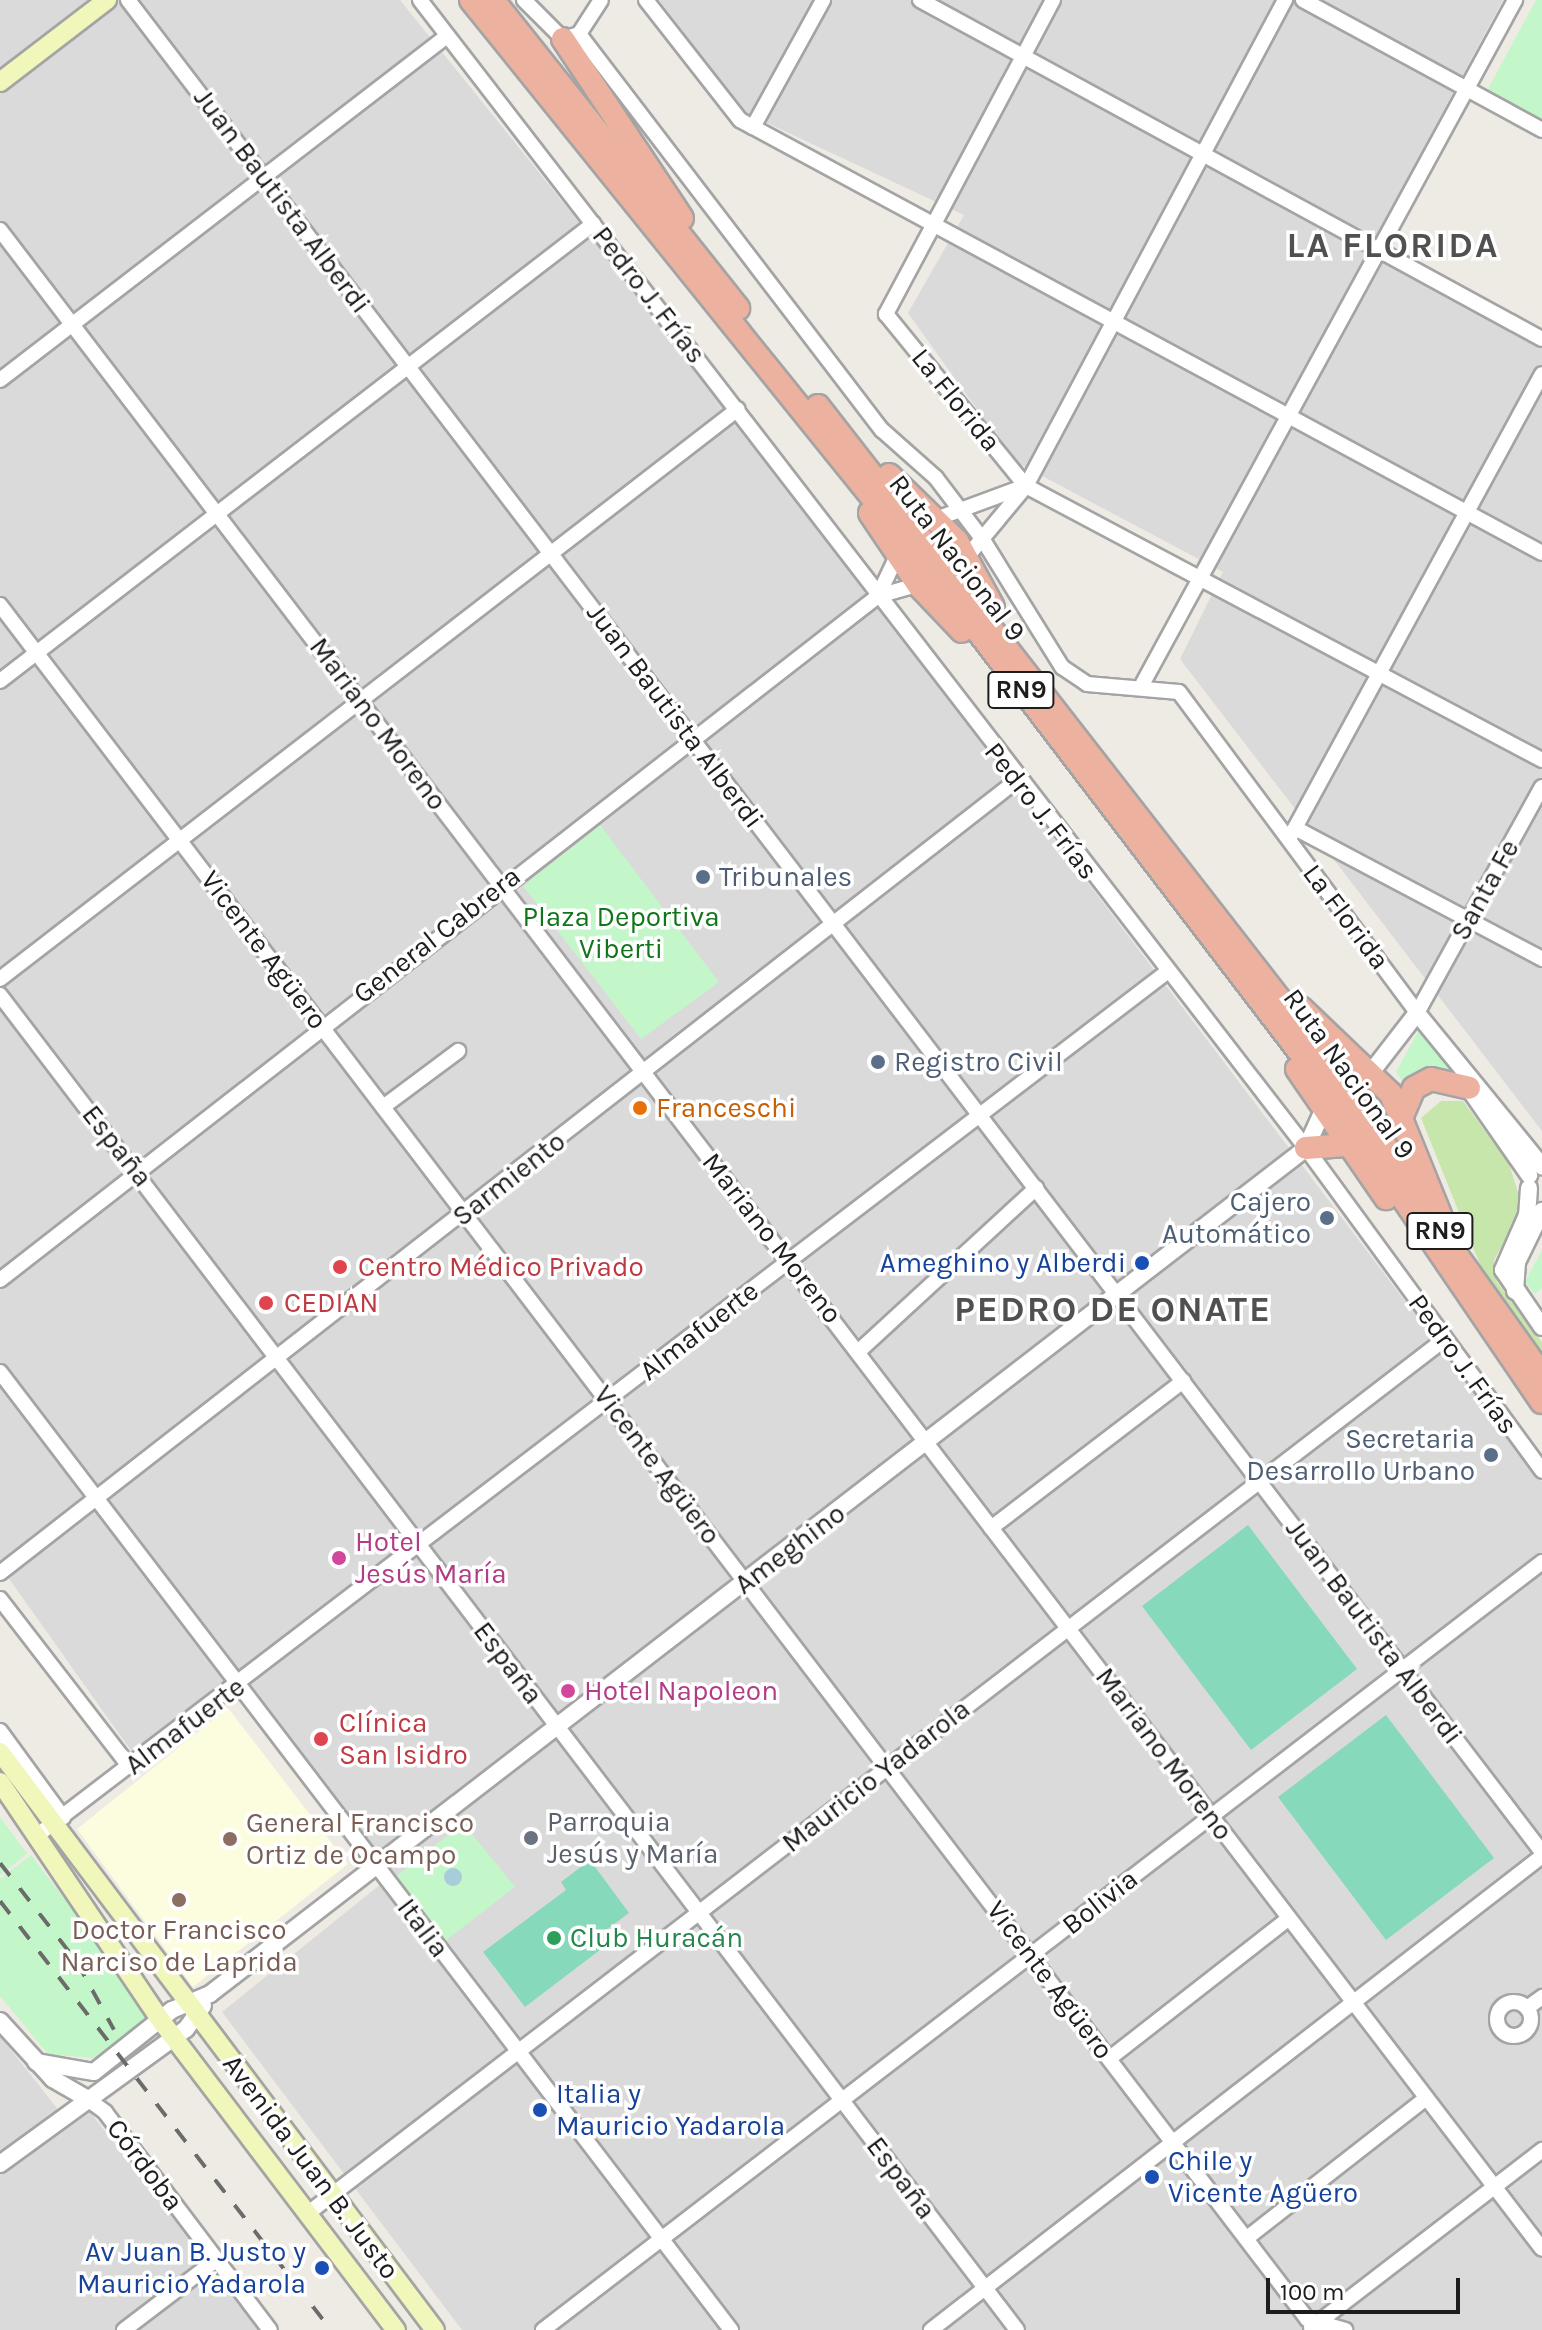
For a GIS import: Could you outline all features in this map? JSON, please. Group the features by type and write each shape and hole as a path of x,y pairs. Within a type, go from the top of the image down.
{"highway":[{"name":"Ruta Nacional 9","path":"471,0 833,450 944,573"},
{"name":"Ruta Nacional 9","path":"493,0 827,418 944,573"},
{"path":"571,37 743,314"},
{"path":"827,418 936,519 944,573 1023,678"},
{"path":"833,450 897,556 944,573 1023,678"},
{"name":"Ruta Nacional 9","path":"1023,678 1248,960 1332,1095"},
{"name":"Ruta Nacional 9","path":"1023,678 1450,1259 1542,1375"},
{"name":"RN9","path":"1248,960 1370,1070 1402,1116 1450,1259"},
{"path":"1402,1116 1414,1088 1431,1079 1469,1088"},
{"name":"RN9","path":"1332,1095 1346,1145 1450,1259"},
{"path":"1306,1148 1346,1145"},
{"name":"Ruta Nacional 9","path":"1450,1259 1542,1402"}],"main road":[{"path":"0,82 107,0"},
{"path":"0,1752 51,1825"},
{"path":"0,1782 51,1825"},
{"name":"Avenida Juan B. Justo","path":"51,1825 435,2330"},
{"name":"Avenida Juan B. Justo","path":"51,1825 166,2028 396,2330"}],"street":[{"name":"Juan Bautista Alberdi","path":"128,0 1542,1854"},
{"name":"Pedro J. Frías","path":"420,0 738,409 1016,781 1306,1148 1542,1471"},
{"name":"La Florida","path":"524,0 571,37 882,430 960,511 983,540 1032,629 1069,674 1087,684 1143,683 1179,692 1292,834 1537,1178"},
{"path":"571,37 601,0"},
{"path":"646,0 728,108 753,127 1542,553"},
{"path":"753,127 823,0"},
{"path":"920,0 1542,339"},
{"path":"934,224 1053,0"},
{"path":"878,596 944,573 983,540 1026,486 1285,0"},
{"path":"1303,0 1542,130"},
{"path":"1143,683 1515,0"},
{"path":"0,380 447,36"},
{"path":"0,681 593,224"},
{"name":"La Florida","path":"934,224 886,314 1026,486"},
{"name":"Mariano Moreno","path":"0,230 1542,2249"},
{"path":"1542,374 1292,834 1468,919 1542,959"},
{"path":"0,979 738,409"},
{"path":"936,519 1026,486 1378,677 1542,760"},
{"path":"878,596 897,556"},
{"name":"General Cabrera","path":"0,1280 321,1025 878,596"},
{"name":"Vicente Agüero","path":"0,605 1173,2140 1311,2328"},
{"name":"Sarmiento","path":"0,1573 94,1495 464,1214 1016,781"},
{"name":"Santa Fe","path":"1417,1013 1542,787"},
{"name":"Almafuerte","path":"51,1825 239,1687 1167,972"},
{"name":"España","path":"0,995 138,1172 557,1728 1017,2330"},
{"path":"1306,1148 1332,1095 1370,1070 1417,1013 1537,1178 1527,1215 1504,1264 1515,1291 1542,1327"},
{"path":"383,1107 458,1051"},
{"name":"Ameghino","path":"166,2028 928,1443 1306,1148"},
{"path":"859,1351 1036,1188"},
{"path":"1515,1291 1517,1262 1542,1211"},
{"name":"Mauricio Yadarola","path":"307,2214 1445,1339"},
{"name":"Italia","path":"0,1372 731,2330"},
{"path":"991,1528 1183,1381"},
{"name":"Bolivia","path":"543,2330 844,2104 1031,1955 1542,1562"},
{"path":"0,1599 130,1767"},
{"path":"0,1731 51,1825"},
{"path":"931,2330 1542,1854"},
{"path":"1110,2058 1289,1918"},
{"path":"1527,2008 1542,1997"},
{"path":"36,2062 94,2072 192,2010"},
{"name":"Córdoba","path":"0,2021 36,2062 105,2112 270,2330"},
{"path":"0,2164 86,2098 166,2028"},
{"path":"1247,2238 1426,2098"},
{"path":"1311,2328 1542,2150"},
{"path":"124,2330 216,2260"},
{"path":"1311,2328 1345,2330"}],"shaded area":[{"path":"0,0 400,0 723,401 1542,1482 1542,2330 462,2330 222,2012 392,1875 238,1670 132,1752 0,1566"},
{"path":"659,0 1503,0 1367,253 1542,346 1542,1131 1180,659 1223,572 1014,461 908,313 964,215 744,112"},
{"path":"228,1708 348,1864 193,1987 77,1829"},
{"path":"0,2036 71,2126 90,2112 261,2330 0,2330"}],"green space":[{"path":"1536,0 1542,0 1542,120 1487,91"},
{"name":"Plaza Deportiva Viberti","path":"600,825 719,982 641,1039 523,886"},
{"path":"1419,1030 1451,1068 1406,1085 1396,1072"},
{"path":"1441,1101 1463,1101 1509,1164 1523,1208 1494,1260 1497,1282 1542,1342 1542,1357 1487,1282 1421,1118"},
{"path":"1542,1250 1542,1288 1535,1294 1525,1282"},
{"path":"1248,1525 1357,1669 1251,1750 1142,1606"},
{"path":"1386,1715 1494,1858 1386,1940 1278,1797"},
{"path":"0,1817 27,1854 0,1875"},
{"path":"463,1823 515,1887 444,1942 394,1878"},
{"path":"31,1855 155,2018 93,2058 48,2054 0,1996 0,1879"},
{"name":"Club Huracán","path":"590,1860 629,1913 602,1933 609,1943 525,2007 483,1952 566,1890 561,1882"}],"water":[{"path":"453,1868 462,1877 453,1886 444,1877"}],"railway":[{"path":"0,1863 77,1962 114,2030"},
{"path":"0,1901 331,2330"}],"place":[{"name":"Tribunales","path":"703,877"},
{"name":"Registro Civil","path":"878,1062"},
{"name":"Franceschi","path":"640,1108"},
{"name":"Cajero Automático","path":"1327,1218"},
{"name":"Ameghino y Alberdi","path":"1142,1263"},
{"name":"Centro Médico Privado","path":"340,1267"},
{"name":"CEDIAN","path":"266,1303"},
{"name":"Secretaria Desarrollo Urbano","path":"1491,1455"},
{"name":"Hotel Jesús María","path":"339,1558"},
{"name":"Hotel Napoleon","path":"568,1691"},
{"name":"Clínica San Isidro","path":"321,1739"},
{"name":"Parroquia Jesús y María","path":"531,1838"},
{"name":"General Francisco Ortiz de Ocampo","path":"230,1839"},
{"name":"Doctor Francisco Narciso de Laprida","path":"179,1900"},
{"name":"Club Huracán","path":"554,1938"},
{"name":"Italia y Mauricio Yadarola","path":"540,2110"},
{"name":"Chile y Vicente Agüero","path":"1152,2177"},
{"name":"Av Juan B. Justo y Mauricio Yadarola","path":"322,2268"}],"district":[{"name":"LA FLORIDA","path":"1393,246"},
{"name":"PEDRO DE ONATE","path":"1113,1310"}]}
